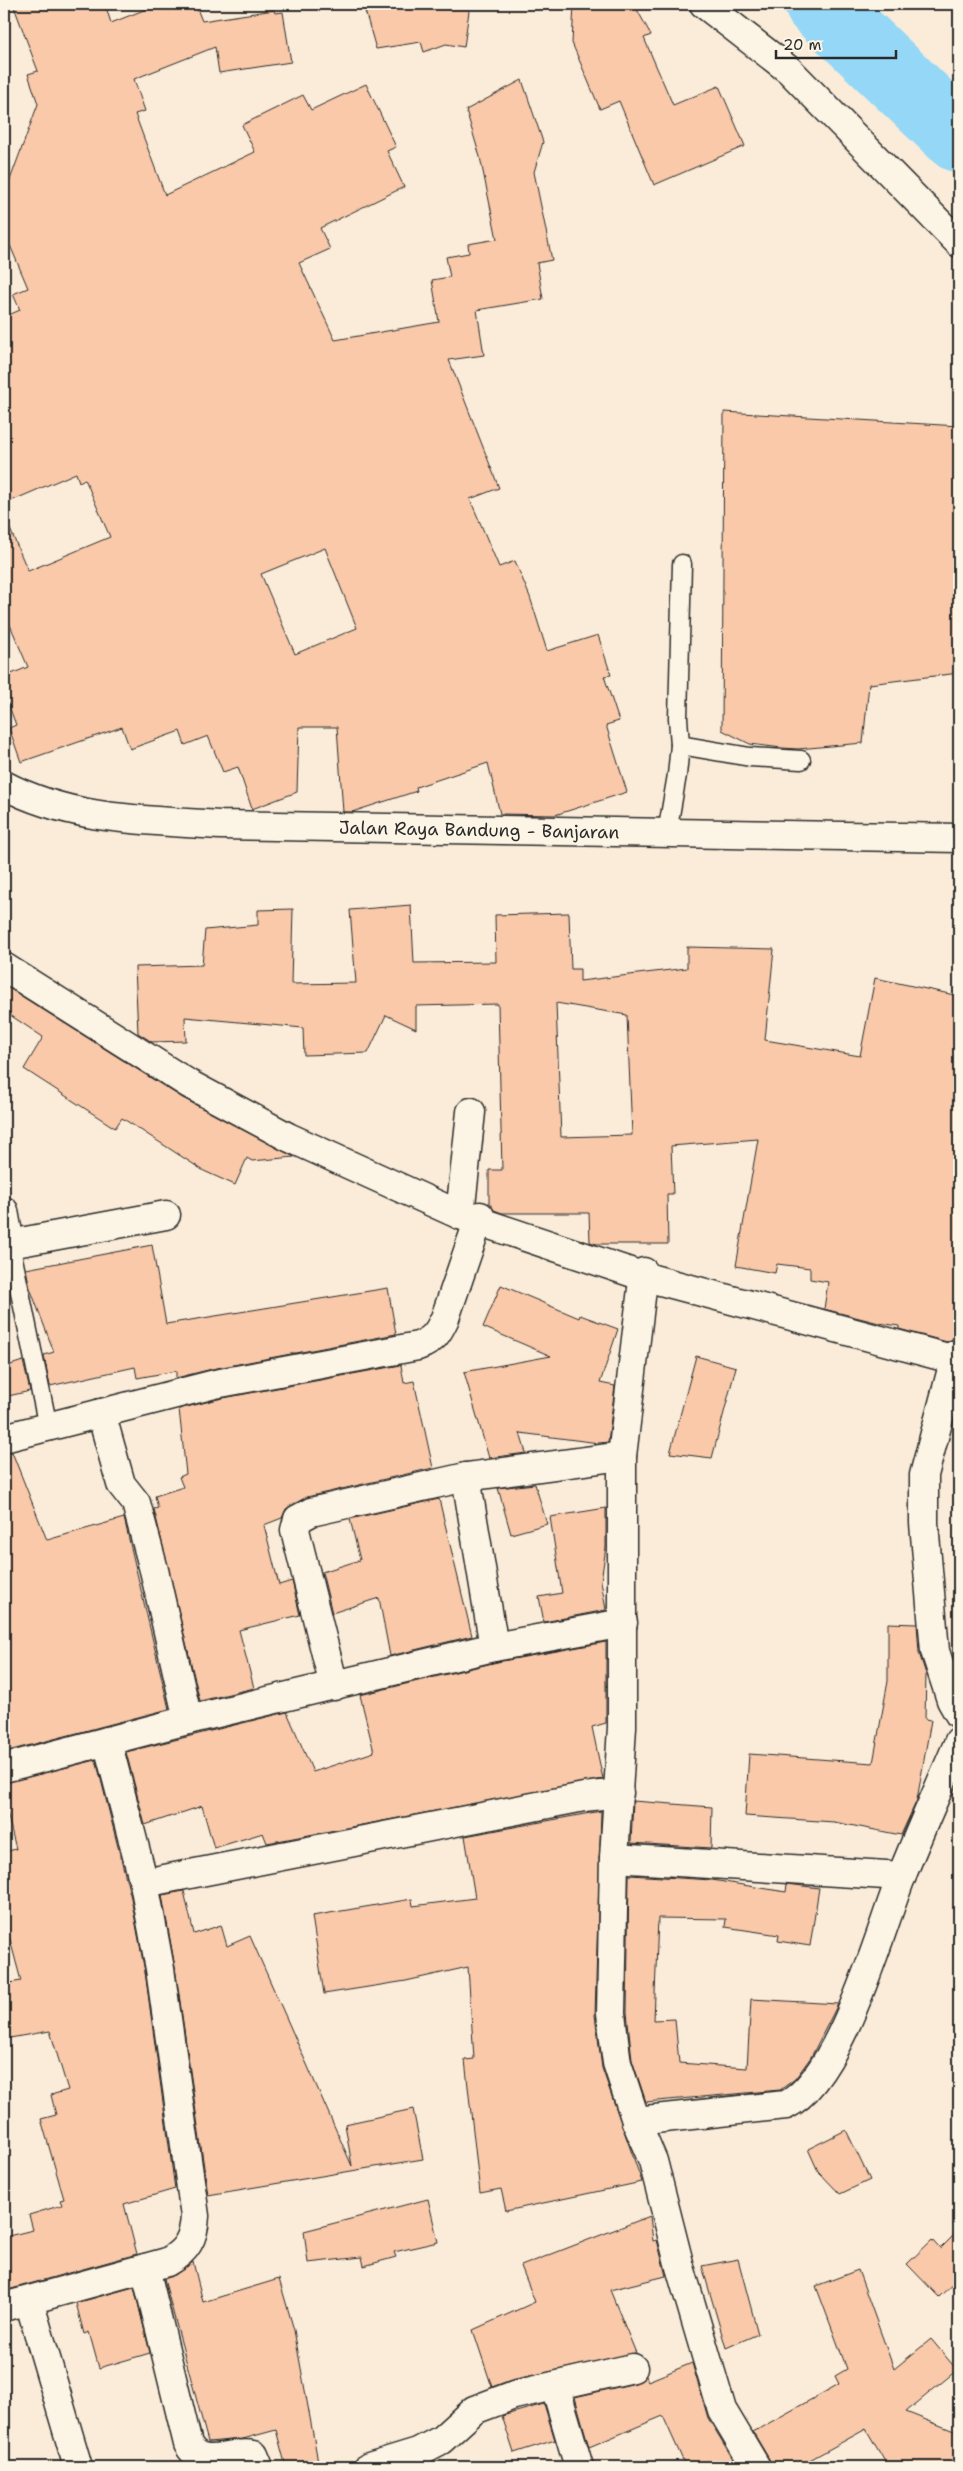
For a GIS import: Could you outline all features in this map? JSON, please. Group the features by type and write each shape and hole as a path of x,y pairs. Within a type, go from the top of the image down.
{"street":[{"path":"704,4 789,70 959,242"},
{"name":"Jalan Raya Bandung - Banjaran","path":"4,785 21,794 64,810 103,818 221,825 959,838"},
{"path":"4,968 189,1084 288,1137 470,1219 642,1276 958,1356"},
{"path":"470,1219 471,1112"},
{"path":"4,1211 10,1244 166,1215"},
{"path":"4,1438 215,1384 418,1346 432,1340 438,1333 445,1318 480,1216 470,1219"},
{"path":"642,1276 644,1272 622,1456 623,1624 619,1793 614,1858 612,2013 617,2063 636,2121 654,2162 680,2267 722,2410 756,2467"},
{"path":"958,1356 956,1354 924,1475 924,1523 935,1650 951,1700 959,1714"},
{"path":"101,1413 121,1484 136,1503 154,1570 188,1720"},
{"path":"334,1686 295,1530 298,1519 311,1512 466,1477 622,1456"},
{"path":"466,1477 494,1647"},
{"path":"4,1768 188,1720 494,1647 623,1624"},
{"path":"78,2467 16,2304 167,2262 186,2249 194,2234 196,2216 160,1969 144,1883 107,1741"},
{"path":"636,2121 786,2105 804,2093 819,2076 860,1992 902,1876 959,1742"},
{"path":"144,1883 584,1796 619,1793"},
{"path":"614,1858 902,1876"},
{"path":"145,2268 188,2444 193,2455 199,2461 206,2463 247,2454 254,2455 259,2467"},
{"path":"368,2467 418,2452 441,2440 474,2410 514,2395 632,2368"},
{"path":"555,2386 579,2467"}],"lane":[{"path":"667,833 678,775 680,745 678,718 682,564"},
{"path":"680,745 750,757 801,760"},
{"path":"10,1244 48,1427"}],"building":[{"path":"13,4 105,4 111,23 159,4 195,4 202,21 274,10 275,13 283,12 291,62 219,73 215,47 134,79 145,111 135,114 165,195 255,152 242,125 303,95 311,110 366,84 396,147 387,151 404,187 320,228 330,249 299,263 335,340 439,322 432,280 450,277 446,257 469,253 468,244 497,239 480,157 466,110 522,80 543,142 534,172 552,260 537,263 543,299 477,310 484,355 449,360 499,488 470,499 499,567 515,561 530,597 547,651 598,635 611,675 604,676 619,721 606,725 627,792 555,815 500,814 488,763 416,787 417,791 352,812 343,812 337,727 299,727 297,792 252,809 238,767 223,772 208,736 185,745 180,731 130,749 122,727 21,762 9,728 16,725 4,693 4,677 28,667 4,611 4,515 28,571 110,537 85,479 79,482 76,473 4,504 4,317 20,310 13,294 28,288 4,231 4,196 38,104 28,74 38,71","holes":["325,548 357,628 295,654 261,574"]},
{"path":"363,4 470,4 464,47 446,44 424,52 421,42 376,49"},
{"path":"574,4 634,4 651,35 644,38 673,105 719,86 745,146 654,185 619,101 600,109 572,43"},
{"path":"724,412 959,426 959,673 869,684 863,743 798,749 782,748 750,744 722,730"},
{"path":"411,905 414,963 496,962 495,915 569,913 571,969 580,969 580,981 687,968 687,947 774,949 765,1040 860,1056 875,978 959,996 959,1309 953,1339 947,1342 899,1329 899,1326 824,1309 828,1282 810,1279 810,1268 777,1264 775,1273 736,1266 758,1139 671,1146 673,1194 667,1194 668,1244 597,1244 590,1242 589,1213 502,1213 494,1210 489,1204 489,1170 502,1170 498,1004 416,1006 416,1029 386,1015 368,1053 304,1055 303,1028 185,1017 186,1041 152,1042 138,1033 135,967 202,965 205,930 258,925 258,910 293,909 291,984 356,983 350,910","holes":["556,1003 627,1015 632,1135 561,1137"]},
{"path":"4,985 181,1097 294,1157 252,1161 247,1158 235,1185 204,1171 122,1118 115,1128 24,1069 43,1037 4,1011"},
{"path":"152,1245 166,1324 388,1288 396,1334 212,1369 176,1378 176,1371 137,1378 135,1367 50,1386 44,1355 54,1352 30,1288 26,1269"},
{"path":"501,1285 579,1318 580,1315 618,1329 600,1383 615,1386 608,1442 599,1443 520,1433 526,1453 489,1458 464,1372 551,1356 483,1327"},
{"path":"696,1356 736,1367 712,1458 670,1453"},
{"path":"23,1361 30,1391 4,1397 4,1367"},
{"path":"401,1365 404,1383 414,1381 433,1468 307,1497 286,1509 282,1518 264,1525 279,1585 292,1581 300,1615 239,1630 254,1688 200,1701 154,1509 158,1508 155,1496 183,1487 179,1477 186,1474 179,1409 218,1399"},
{"path":"12,1452 47,1540 124,1518 169,1709 4,1752 4,1453"},
{"path":"535,1484 547,1524 511,1534 498,1488"},
{"path":"439,1499 472,1636 390,1656 379,1598 332,1613 322,1572 360,1560 350,1519"},
{"path":"606,1508 606,1547 601,1581 606,1610 544,1622 539,1597 562,1593 550,1517"},
{"path":"888,1623 917,1624 919,1653 926,1674 925,1719 931,1720 917,1800 901,1835 834,1822 745,1816 749,1754 873,1763 888,1681"},
{"path":"606,1642 606,1723 592,1727 603,1779 267,1843 263,1833 214,1848 202,1806 145,1825 126,1752 287,1712 313,1772 374,1752 360,1695 497,1662"},
{"path":"96,1760 131,1898 145,1972 175,2189 124,2204 137,2254 4,2291 4,2237 33,2230 29,2215 62,2205 60,2200 64,2199 41,2119 56,2115 51,2095 68,2090 50,2031 4,2039 4,1984 21,1981 4,1917 4,1852 16,1849 4,1800 4,1783"},
{"path":"633,1801 712,1807 711,1848 631,1843"},
{"path":"601,1811 595,2015 602,2068 642,2182 506,2211 501,2189 480,2193 465,2060 474,2059 468,1967 406,1981 324,1994 312,1916 412,1899 413,1906 475,1898 465,1836"},
{"path":"629,1875 712,1880 786,1892 787,1884 819,1888 810,1946 778,1941 779,1935 725,1927 726,1919 658,1918 654,2020 675,2019 679,2063 747,2068 751,1999 838,2004 811,2057 795,2079 780,2090 646,2102 632,2060 627,2012"},
{"path":"184,1891 194,1934 221,1925 227,1946 250,1936 352,2166 345,2124 413,2109 423,2159 208,2195 175,1967 162,1895"},
{"path":"846,2130 870,2180 840,2194 818,2171 808,2149"},
{"path":"428,2199 438,2242 394,2252 396,2257 364,2266 362,2257 308,2263 304,2231"},
{"path":"650,2216 653,2241 657,2240 666,2276 610,2290 636,2353 511,2380 492,2387 473,2330 535,2302 521,2266"},
{"path":"959,2230 959,2278 939,2297 907,2264 932,2240 940,2249"},
{"path":"738,2259 758,2334 726,2348 702,2266"},
{"path":"193,2262 203,2302 279,2279 294,2330 319,2467 286,2467 276,2430 243,2439 208,2442 164,2279 175,2275"},
{"path":"858,2270 894,2369 931,2339 957,2370 906,2412 959,2433 959,2467 888,2467 866,2429 797,2467 772,2467 753,2432 839,2384 835,2376 847,2369 816,2286"},
{"path":"134,2287 150,2353 99,2368 89,2332 84,2334 76,2303"},
{"path":"692,2363 708,2418 738,2467 686,2467 663,2416 589,2447 575,2397 636,2383 646,2376 648,2381"},
{"path":"544,2404 555,2440 514,2453 502,2416"}],"waterway":[{"path":"820,4 959,137"}]}
